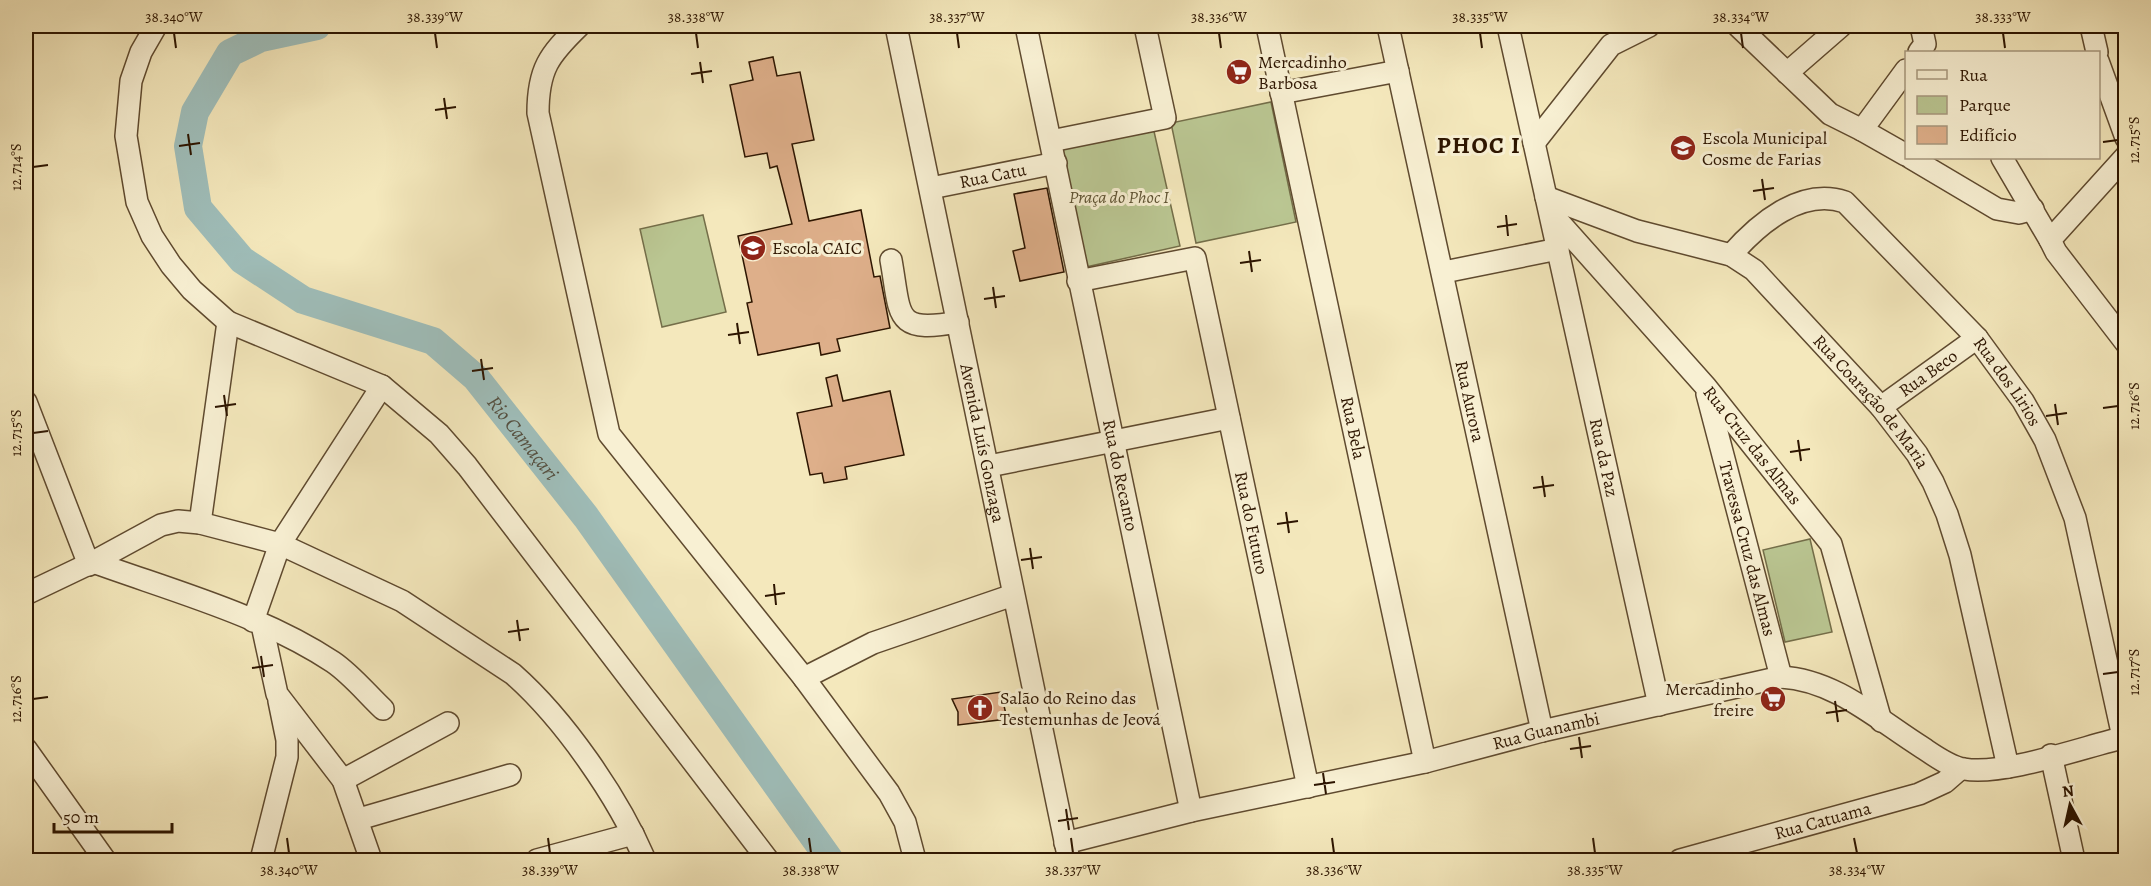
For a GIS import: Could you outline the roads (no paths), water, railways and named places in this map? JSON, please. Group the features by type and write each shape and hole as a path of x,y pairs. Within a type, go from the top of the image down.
{"street":[{"path":"156,26 141,52 131,81 127,110 129,164 137,202 152,236 171,265 192,290 228,322 382,386 440,434 467,466 768,861"},
{"path":"579,26 554,51 544,67 538,89 538,113 605,426 620,449 804,678 889,793 905,822 915,861"},
{"name":"Avenida Luís Gonzaga","path":"896,26 1067,852"},
{"name":"Rua do Recanto","path":"1026,26 1191,811"},
{"path":"1051,141 1165,118 1145,26"},
{"name":"Rua Bela","path":"1267,26 1425,762"},
{"name":"Rua Aurora","path":"1388,26 1444,272 1542,731"},
{"name":"Rua da Paz","path":"1508,26 1659,705"},
{"path":"1534,143 1609,35 1649,26"},
{"path":"1738,26 1830,114 1905,154"},
{"path":"1787,73 1841,26"},
{"path":"2091,26 2097,51"},
{"path":"2100,67 2126,138"},
{"path":"1281,93 1398,70"},
{"path":"1862,130 1905,70"},
{"path":"2050,241 2126,156"},
{"path":"1913,159 1997,209 2019,213 2032,209"},
{"path":"2003,159 2050,241 2126,344"},
{"name":"Rua Catu","path":"931,188 1056,163"},
{"name":"Rua dos Lirios","path":"1731,255 1750,234 1790,207 1826,197 1845,201 1977,338 2036,423 2068,496 2124,737"},
{"name":"Rua Coaração de Maria","path":"1548,205 1731,255 1754,270 1881,407 1917,454 1947,514 1960,555 2008,767"},
{"name":"Rua Cruz das Almas","path":"1548,205 1706,387 1831,544 1881,721"},
{"path":"1444,272 1558,249"},
{"name":"Rua do Futuro","path":"1078,281 1195,258 1308,787"},
{"path":"891,260 900,312 908,323 919,326 958,322"},
{"path":"200,523 228,322"},
{"name":"Rua Beco","path":"1881,407 1977,338"},
{"path":"261,861 287,757 287,740 258,623 280,544 382,386"},
{"name":"Travessa Cruz das Almas","path":"1706,387 1781,676"},
{"path":"26,402 91,563 258,623 335,663 383,709"},
{"path":"988,466 1114,443 1229,418"},
{"path":"26,594 168,522 200,523 280,544 402,601 513,674 529,688 590,765 633,834 645,861"},
{"path":"804,678 873,644 1013,595"},
{"name":"Rua Guanambi","path":"1067,852 1191,811 1425,762 1542,731 1781,676 1797,678 1833,689 1960,769"},
{"path":"277,694 343,780 359,819 371,861"},
{"path":"343,780 448,723"},
{"path":"1960,769 1987,770 2008,767 2124,737"},
{"path":"26,749 105,861"},
{"path":"2051,756 2074,861"},
{"name":"Rua Catuama","path":"1680,861 1919,794 1945,782 1960,769"},
{"path":"359,819 510,775"},
{"path":"537,861 633,834"}],"waterway":[{"name":"Rio Camaçari","path":"317,26 261,38 230,53 195,112 188,146 198,208 242,260 303,300 433,341 476,378 586,517 830,860"}],"place":[{"name":"Mercadinho Barbosa","path":"1239,72"},
{"name":"Escola Municipal Cosme de Farias","path":"1683,148"},
{"name":"Escola CAIC","path":"753,248"},
{"name":"Mercadinho freire","path":"1773,699"},
{"name":"Salão do Reino das Testemunhas de Jeová","path":"980,708"}],"district":[{"name":"PHOC I","path":"1479,145"}],"park label":[{"name":"Praça do Phoc I","path":"1119,197"}]}
